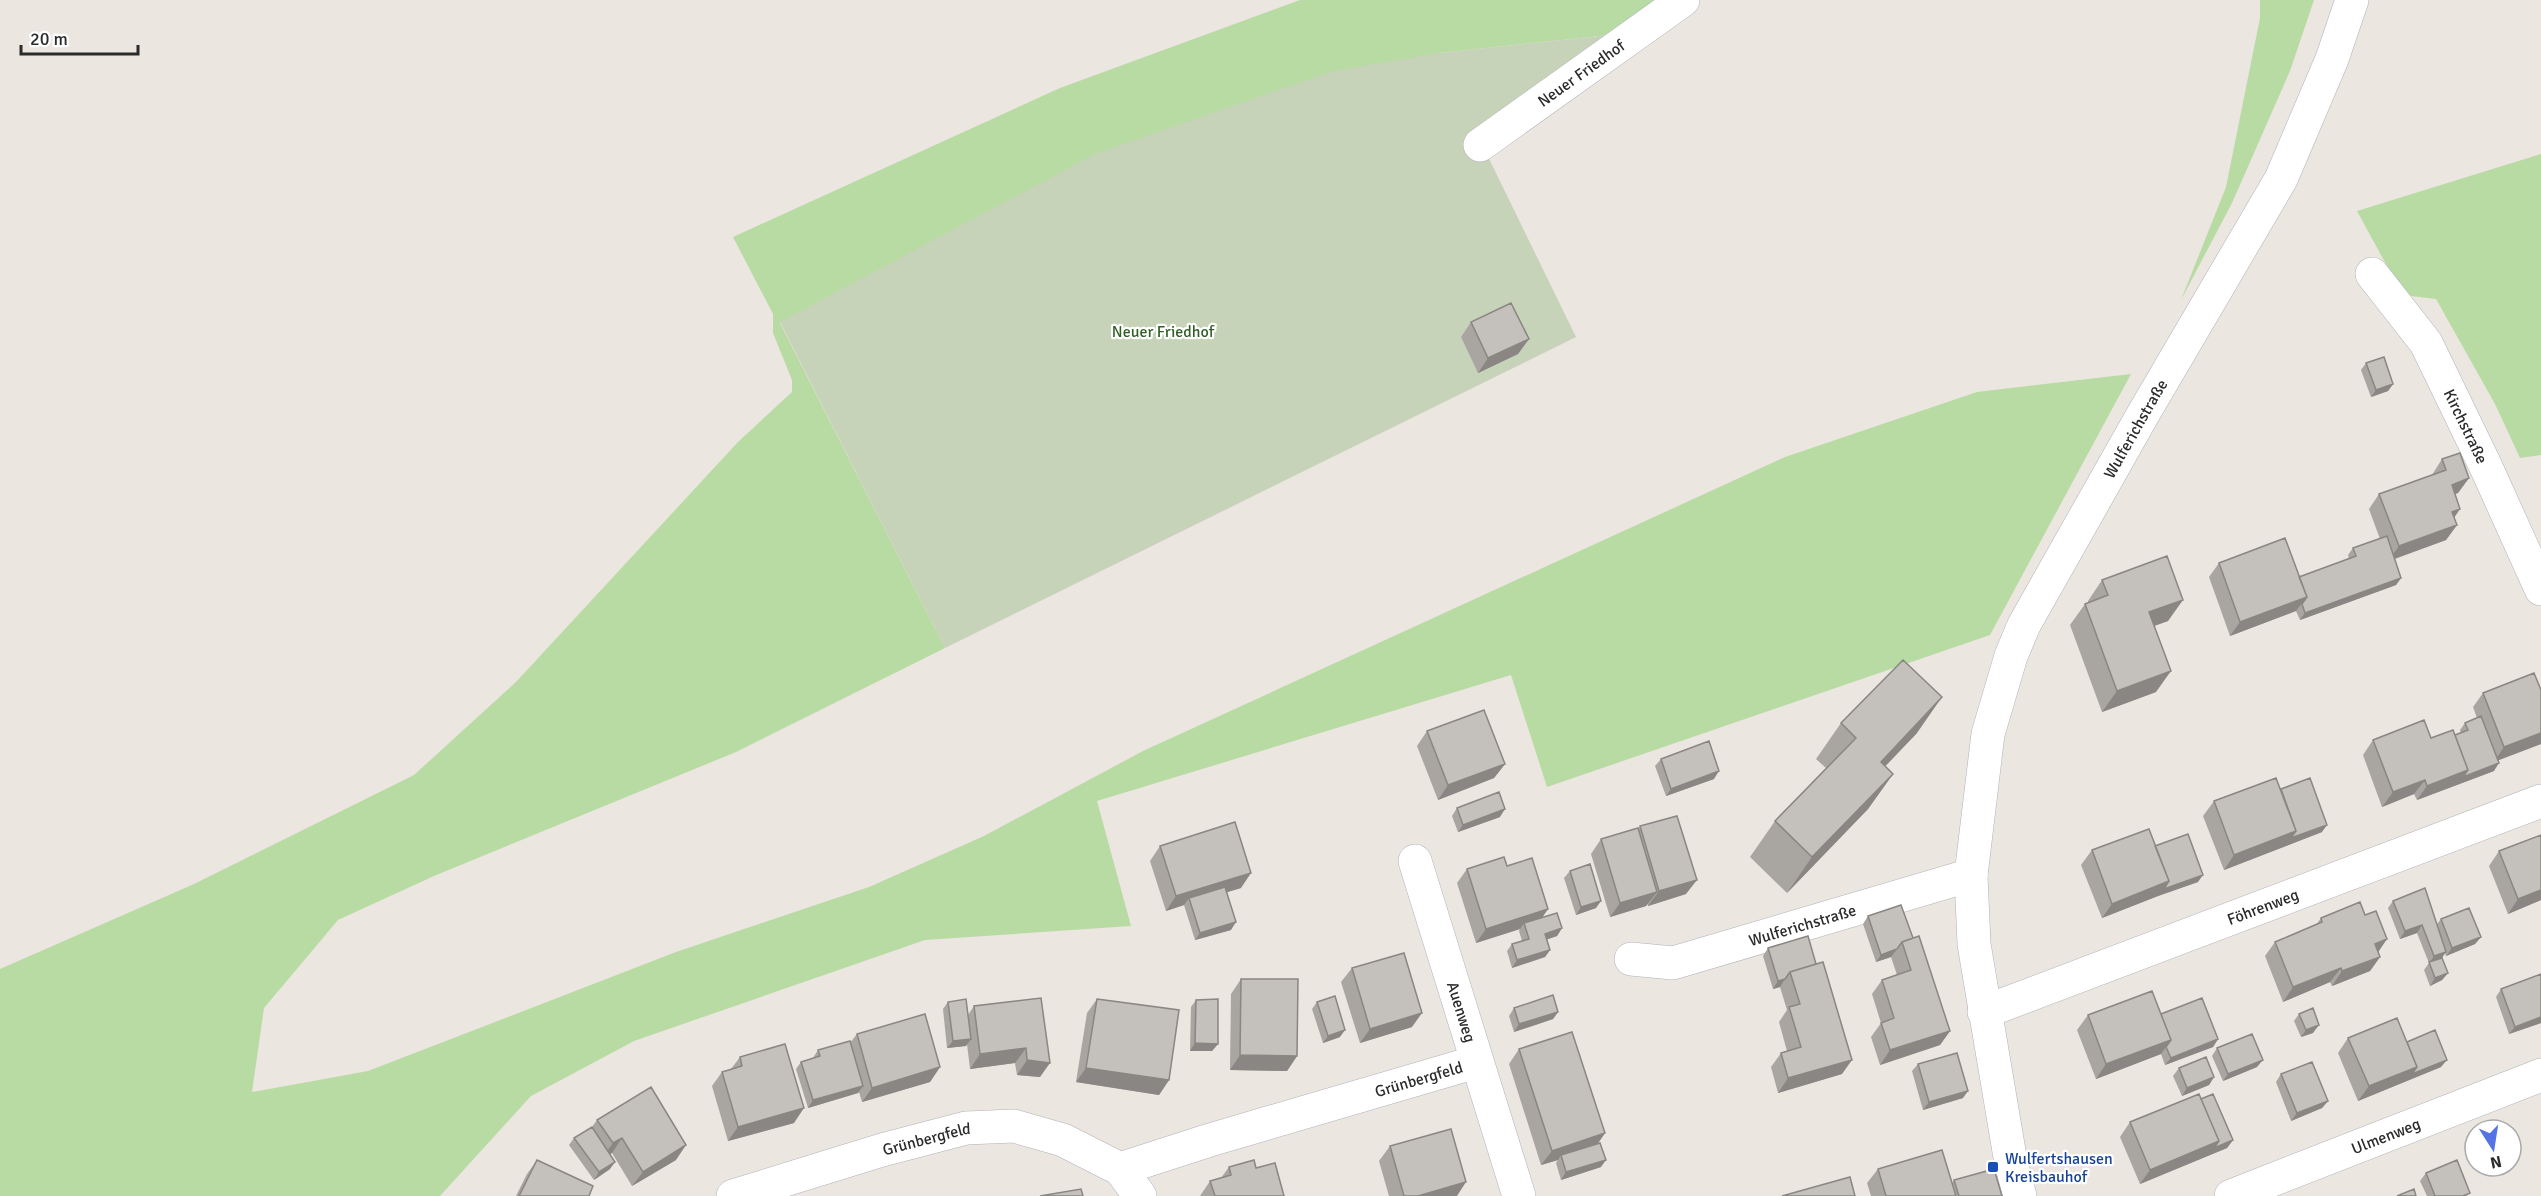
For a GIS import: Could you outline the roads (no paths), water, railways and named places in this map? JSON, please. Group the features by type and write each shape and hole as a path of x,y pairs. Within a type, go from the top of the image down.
{"street":[{"name":"Neuer Friedhof","path":"1480,145 1683,0"},
{"name":"Wulferichstraße","path":"2020,1196 2011,1163 1974,944 1971,875 1988,734 2011,656 2020,635 2142,416 2281,179 2332,59 2352,0"},
{"name":"Kirchstraße","path":"2372,274 2426,343 2486,467 2541,589"},
{"name":"Föhrenweg","path":"1984,1012 2541,801"},
{"name":"Auenweg","path":"1415,861 1519,1196"},
{"name":"Wulferichstraße","path":"1631,959 1673,963 1971,875"},
{"name":"Grünbergfeld","path":"1120,1170 1221,1137 1476,1062"},
{"name":"Ulmenweg","path":"2231,1196 2541,1075"},
{"name":"Grünbergfeld","path":"733,1196 882,1150 966,1128 1014,1126 1063,1140 1120,1170 1140,1196"}],"place":[{"name":"Wulfertshausen Kreisbauhof","path":"1993,1167"}]}
